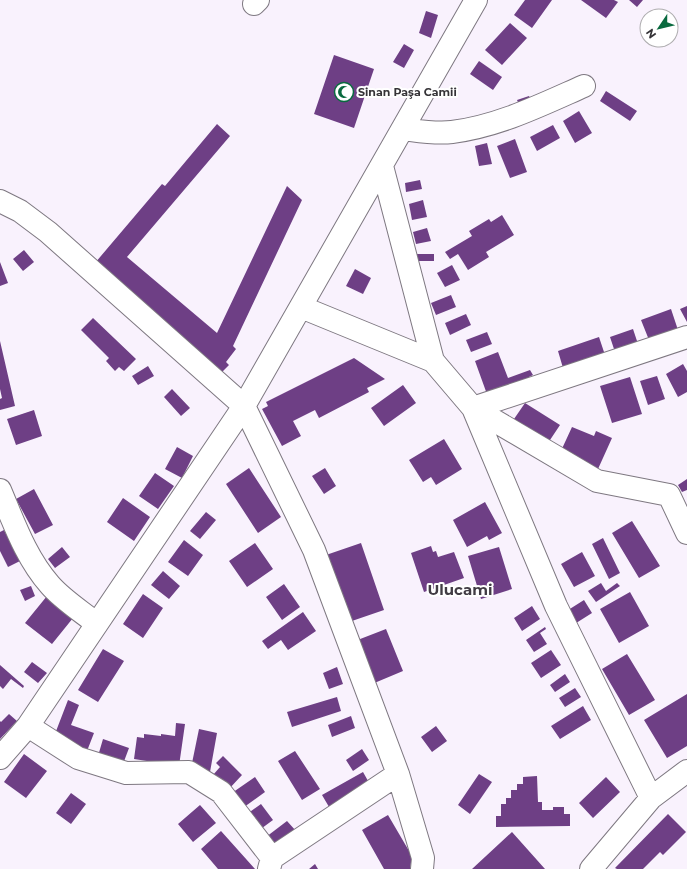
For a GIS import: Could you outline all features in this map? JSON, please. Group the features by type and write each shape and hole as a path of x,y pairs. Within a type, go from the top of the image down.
{"street":[{"path":"0,757 28,726 244,406 476,0"},
{"path":"403,129 427,132 450,132 489,125 536,108 584,86"},
{"path":"382,166 433,361 473,408 556,606 651,798"},
{"path":"0,201 20,211 48,232 244,406 314,550 398,774 423,858 422,869"},
{"path":"0,219 20,211"},
{"path":"301,307 433,361"},
{"path":"473,408 687,337"},
{"path":"473,408 597,481 669,495 687,533"},
{"path":"0,490 28,552 41,574 62,597 97,624"},
{"path":"28,726 78,758 126,773 189,772 221,792 270,863 398,774"},
{"path":"591,869 651,798 687,772"}],"building":[{"path":"525,0 552,0 532,28 514,15"},
{"path":"581,0 614,0 618,2 606,18"},
{"path":"629,0 643,0 637,7"},
{"path":"426,11 438,15 431,38 419,33"},
{"path":"510,23 527,38 502,65 485,50"},
{"path":"404,44 414,50 404,68 393,62"},
{"name":"Sinan Paşa Camii","path":"334,55 374,69 354,128 314,114"},
{"path":"479,61 502,77 493,90 470,74"},
{"path":"606,91 637,111 630,121 600,101"},
{"path":"529,96 533,104 521,109 517,100"},
{"path":"579,111 592,133 575,143 563,121"},
{"path":"217,124 230,136 127,257 217,333 287,186 302,200 233,346 236,349 226,362 229,365 222,372 95,263 162,184 165,186"},
{"path":"553,125 560,138 537,151 530,137"},
{"path":"515,139 527,172 510,178 497,146"},
{"path":"487,143 492,164 479,166 475,146"},
{"path":"420,180 422,189 406,192 405,183"},
{"path":"423,200 427,217 412,220 409,204"},
{"path":"502,215 514,235 486,252 489,257 468,270 458,254 450,259 445,252 472,236 469,231 489,219 491,222"},
{"path":"427,228 431,241 416,244 413,232"},
{"path":"24,250 34,262 23,271 13,259"},
{"path":"417,254 434,254 434,261 417,261"},
{"path":"0,262 8,283 0,286"},
{"path":"452,265 460,280 445,287 437,273"},
{"path":"355,269 371,278 363,294 346,286"},
{"path":"451,295 456,307 436,315 431,303"},
{"path":"687,306 687,322 680,309"},
{"path":"671,309 678,330 649,340 641,320"},
{"path":"466,314 471,325 450,335 445,323"},
{"path":"93,318 136,359 124,371 119,367 115,371 106,361 109,358 81,330"},
{"path":"633,329 638,344 615,352 610,337"},
{"path":"487,332 492,344 471,352 466,340"},
{"path":"599,337 605,355 563,368 558,351"},
{"path":"0,341 15,406 0,410 0,399 2,398 0,389"},
{"path":"498,352 508,378 530,370 533,375 529,377 531,381 488,397 475,361"},
{"path":"354,358 385,379 367,388 369,392 319,418 315,410 293,421 301,436 282,446 262,409 268,406 266,402"},
{"path":"683,364 687,371 687,392 678,397 666,374"},
{"path":"148,366 154,376 138,385 132,376"},
{"path":"657,376 665,399 648,405 640,381"},
{"path":"630,377 642,414 612,423 600,386"},
{"path":"403,385 416,403 384,426 371,408"},
{"path":"172,389 190,408 181,416 164,397"},
{"path":"525,403 560,425 548,443 514,419"},
{"path":"34,410 42,436 16,445 7,419"},
{"path":"572,427 594,436 596,431 612,438 598,469 560,453"},
{"path":"444,439 462,469 436,485 431,477 423,482 409,460"},
{"path":"177,447 193,456 182,478 165,469"},
{"path":"249,468 281,517 258,533 226,484"},
{"path":"325,468 336,486 324,494 312,476"},
{"path":"155,473 174,486 158,509 139,496"},
{"path":"687,479 687,490 682,492 678,485"},
{"path":"34,489 53,525 35,534 16,499"},
{"path":"123,498 150,517 134,541 107,522"},
{"path":"485,502 502,533 489,540 487,536 467,547 453,520"},
{"path":"206,512 216,520 200,539 190,531"},
{"path":"632,521 660,566 639,578 612,533"},
{"path":"4,530 20,561 8,567 0,551 0,532"},
{"path":"603,538 620,573 609,579 592,544"},
{"path":"184,540 203,555 188,576 168,562"},
{"path":"255,543 273,569 247,587 229,561"},
{"path":"361,543 384,610 349,622 326,555"},
{"path":"431,546 433,552 436,551 438,557 454,552 464,578 424,592 411,553"},
{"path":"62,547 70,557 55,568 48,559"},
{"path":"499,547 512,589 481,599 468,556"},
{"path":"582,552 595,576 574,587 561,564"},
{"path":"163,571 180,586 169,599 151,585"},
{"path":"601,583 606,591 617,583 620,586 596,602 588,591"},
{"path":"284,584 300,607 282,620 266,597"},
{"path":"31,586 35,596 25,601 20,590"},
{"path":"630,592 649,626 619,643 600,609"},
{"path":"143,594 163,608 143,638 123,624"},
{"path":"47,596 73,618 52,644 25,623"},
{"path":"584,600 592,613 573,625 565,612"},
{"path":"532,606 540,619 522,631 514,618"},
{"path":"303,612 316,631 288,650 281,640 268,649 262,641"},
{"path":"545,627 546,629 540,633 547,644 534,652 526,640"},
{"path":"386,629 403,671 372,684 355,641"},
{"path":"103,649 124,661 98,702 78,690"},
{"path":"551,650 561,665 541,678 531,663"},
{"path":"627,654 655,700 629,715 602,669"},
{"path":"32,662 47,673 38,683 24,672"},
{"path":"0,665 24,686 23,688 11,679 3,689 0,686"},
{"path":"337,667 343,684 329,689 323,673"},
{"path":"565,674 570,682 555,692 550,685"},
{"path":"575,688 581,697 565,707 559,698"},
{"path":"687,694 687,746 667,758 644,720"},
{"path":"337,697 341,711 292,727 287,712"},
{"path":"68,700 79,705 71,725 94,733 87,751 53,739"},
{"path":"583,706 591,720 560,739 551,726"},
{"path":"9,714 17,721 0,739 0,721 1,722"},
{"path":"351,716 355,728 332,737 328,725"},
{"path":"176,723 185,724 179,766 134,759 137,737 144,738 144,734 175,736"},
{"path":"436,726 447,741 432,752 421,737"},
{"path":"199,729 217,733 210,772 191,768"},
{"path":"103,739 129,748 123,764 98,756"},
{"path":"362,749 369,760 353,771 346,760"},
{"path":"295,751 320,789 302,800 278,761"},
{"path":"24,754 47,771 26,798 4,782"},
{"path":"223,756 242,775 228,790 213,775 220,767 216,763"},
{"path":"363,772 372,788 332,812 322,795"},
{"path":"479,774 492,782 470,814 458,805"},
{"path":"537,776 538,802 542,802 542,810 553,810 553,807 564,807 564,814 570,814 570,826 496,827 496,816 501,816 501,804 506,804 506,798 511,798 511,790 517,790 517,784 523,784 523,777"},
{"path":"255,777 265,792 240,810 229,795"},
{"path":"606,777 620,792 593,818 579,803"},
{"path":"71,793 86,804 71,824 56,813"},
{"path":"261,804 273,820 258,831 247,814"},
{"path":"200,805 216,823 193,842 178,824"},
{"path":"668,814 686,832 663,855 660,852 643,869 615,868"},
{"path":"388,815 412,856 410,869 384,869 362,830"},
{"path":"287,821 296,831 274,848 266,837"},
{"path":"221,831 255,869 218,869 201,849"},
{"path":"512,832 545,869 472,869"},
{"path":"315,864 318,869 309,869"}],"place":[{"name":"Sinan Paşa Camii","path":"344,92"}],"district":[{"name":"Ulucami","path":"460,590"}]}
